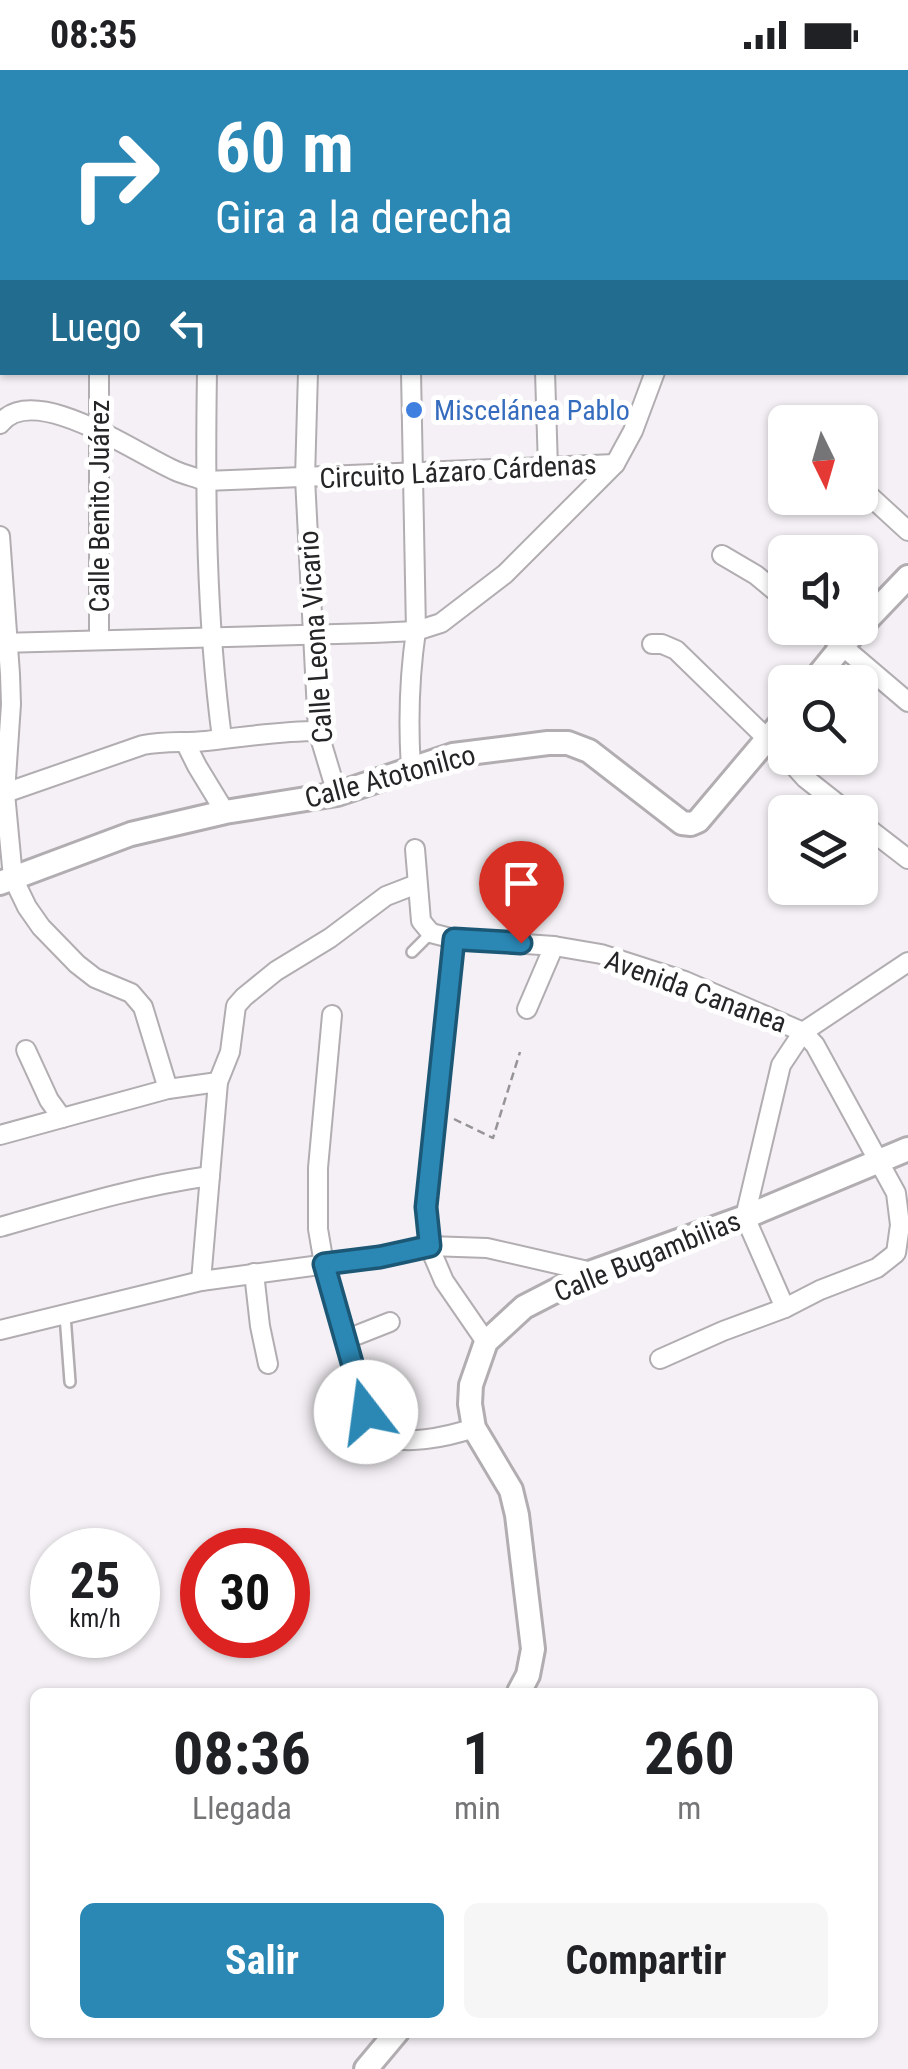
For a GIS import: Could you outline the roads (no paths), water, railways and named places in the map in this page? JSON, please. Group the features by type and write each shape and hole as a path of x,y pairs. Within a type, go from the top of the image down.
{"street":[{"name":"Calle Benito Juárez","path":"99,375 99,640"},
{"path":"207,375 205,481 212,638 222,738"},
{"name":"Calle Leona Vicario","path":"308,375 304,478 318,732 338,794"},
{"path":"411,375 416,631 408,711 411,769"},
{"path":"545,375 548,468"},
{"path":"615,464 633,431 654,375"},
{"name":"Circuito Lázaro Cárdenas","path":"4,420 20,410 45,412 98,430 174,471 205,481 615,464"},
{"name":"Circuito Lázaro Cárdenas","path":"4,643 416,631 441,624 505,574 615,464"},
{"path":"878,504 908,531"},
{"path":"0,536 11,704 4,793 6,881 77,964 95,978 131,994 143,1007 168,1089"},
{"path":"722,555 768,585"},
{"path":"878,608 908,577"},
{"path":"652,644 676,650 768,737"},
{"path":"827,665 843,645 908,702"},
{"path":"4,793 143,745 318,732"},
{"name":"Calle Atotonilco","path":"6,881 130,834 225,812 338,794 454,755 548,743 568,742 590,751 682,823 691,824 768,739"},
{"path":"185,742 225,812"},
{"path":"802,775 826,795"},
{"path":"878,836 908,859"},
{"path":"415,850 421,921 431,933"},
{"path":"201,1281 218,1082 230,1052 236,1006 276,971 330,938 386,896 417,884"},
{"name":"Avenida Cananea","path":"431,933 454,939 554,946 601,954 685,981 803,1032 815,1045 880,1161 896,1193 900,1225 896,1253 877,1268 785,1308"},
{"path":"454,939 426,1207 430,1246 444,1280 486,1342"},
{"path":"527,1010 554,946"},
{"path":"660,1358 785,1308 745,1218 781,1065 803,1032 908,962"},
{"path":"332,1016 318,1168 318,1229 324,1264 366,1412 373,1429 381,1436 410,1440 451,1436 474,1428"},
{"path":"26,1050 49,1100 62,1118"},
{"path":"0,1135 168,1089 218,1082"},
{"name":"Calle Bugambilias","path":"521,1688 533,1649 517,1515 511,1490 474,1428 470,1404 471,1385 486,1342 524,1307 592,1272 745,1218 908,1150"},
{"path":"0,1226 119,1193 210,1176"},
{"path":"0,1330 201,1281 380,1257 430,1246 487,1248 592,1272"},
{"path":"254,1272 268,1364"},
{"path":"347,1340 390,1322"},
{"path":"366,2069 392,2038"}],"lane":[{"path":"412,952 431,933"},
{"path":"65,1314 70,1382"}],"place":[{"name":"Miscelánea Pablo","path":"414,410"}]}
